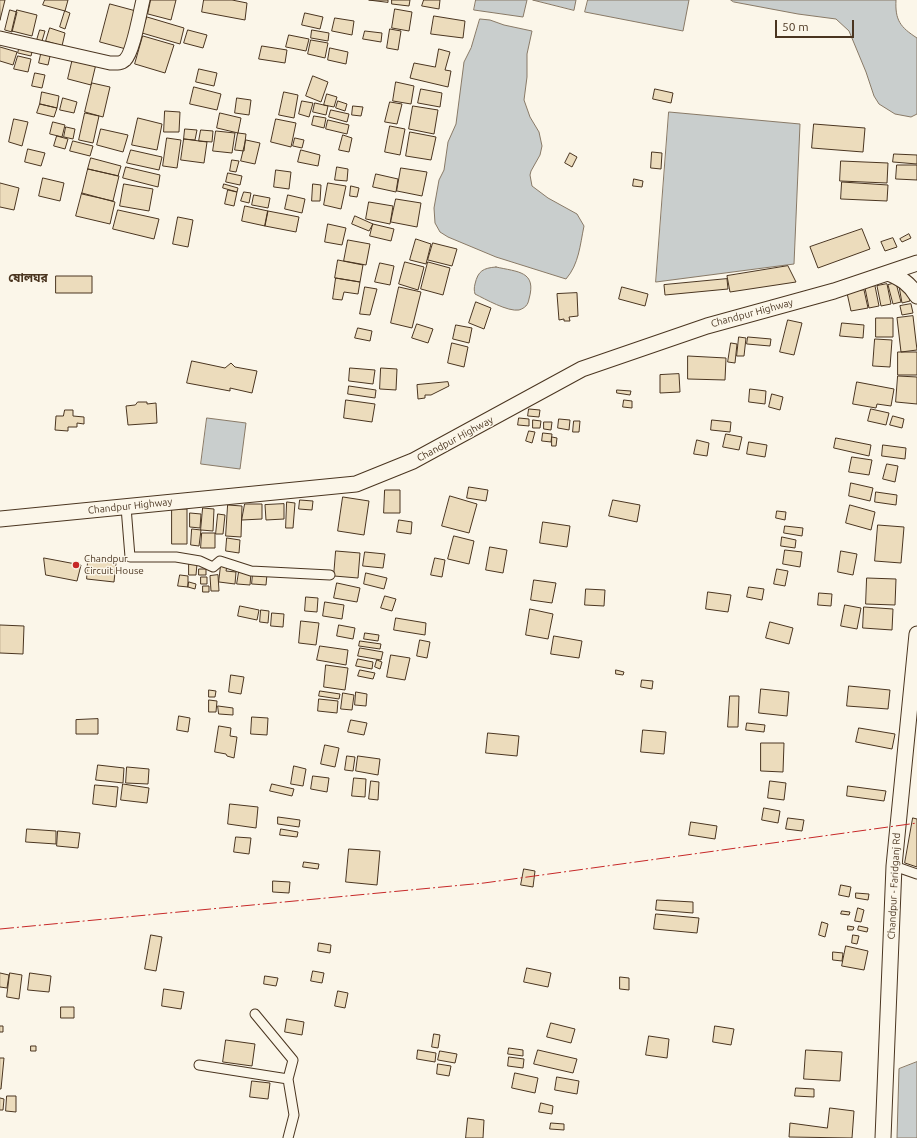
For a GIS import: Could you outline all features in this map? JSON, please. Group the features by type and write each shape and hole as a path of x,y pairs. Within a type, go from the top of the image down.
{"main road":[{"name":"Chandpur Highway","path":"0,519 356,484 413,461 582,369 707,326 834,291 917,263"},
{"path":"888,273 901,279 913,289 917,296"},
{"name":"Chandpur - Faridganj Rd","path":"883,1138 894,866 917,634"}],"street":[{"path":"0,38 110,63 120,63 127,57 133,43 143,0"},
{"path":"126,507 130,557 176,557 200,561 213,567 220,562 251,571 330,576"},
{"path":"894,866 917,874"},
{"path":"256,1014 293,1060 288,1079 294,1116 288,1138"},
{"path":"199,1065 288,1079"}],"shaded area":[{"path":"476,0 527,0 523,17 474,10"},
{"path":"533,0 576,0 574,10"},
{"path":"588,0 689,0 683,31 585,12"},
{"path":"731,0 896,0 896,13 900,22 906,30 917,38 917,114 911,117 895,114 879,104 874,96 849,31 836,19 798,14 734,2"},
{"path":"480,19 490,20 504,25 532,31 527,54 527,77 524,100 530,117 539,132 542,146 540,155 530,175 532,186 548,198 577,214 584,226 574,267 566,279 496,257 448,237 440,232 435,223 434,208 439,180 444,170 448,142 456,124 464,62 471,48"},
{"path":"669,112 800,124 794,264 656,282"},
{"path":"496,267 524,274 528,278 531,290 529,301 525,307 519,310 509,309 475,294 474,289 476,280 480,273 484,269"},
{"path":"207,418 246,423 240,469 201,464"},
{"path":"917,1062 917,1138 897,1138 899,1069"}],"building":[{"path":"0,0 5,0 0,20"},
{"path":"45,0 68,0 65,11 43,5"},
{"path":"151,0 176,0 171,20 148,14"},
{"path":"204,0 232,0 247,3 245,20 202,12"},
{"path":"369,0 388,0 388,2"},
{"path":"392,0 410,0 409,6 392,4"},
{"path":"424,0 440,0 439,9 422,6"},
{"path":"110,4 136,11 126,49 100,42"},
{"path":"395,9 412,12 409,31 392,28"},
{"path":"10,10 17,12 12,32 5,30"},
{"path":"17,10 37,15 32,36 12,31"},
{"path":"65,11 70,13 65,29 60,27"},
{"path":"305,13 323,17 320,29 302,25"},
{"path":"434,16 465,21 463,38 431,34"},
{"path":"147,17 184,28 180,44 142,33"},
{"path":"335,18 354,21 352,35 332,31"},
{"path":"50,28 65,33 62,46 46,41"},
{"path":"390,29 401,31 398,50 387,48"},
{"path":"40,30 45,31 42,41 37,40"},
{"path":"188,30 207,35 203,48 184,43"},
{"path":"312,30 329,33 328,41 311,38"},
{"path":"365,31 382,33 381,42 363,39"},
{"path":"289,35 309,39 306,51 286,47"},
{"path":"143,36 174,45 165,73 135,64"},
{"path":"311,40 328,43 325,58 308,54"},
{"path":"20,45 33,48 31,56 18,53"},
{"path":"262,46 287,50 285,63 259,59"},
{"path":"0,47 17,52 13,65 0,61"},
{"path":"330,48 348,52 346,64 328,60"},
{"path":"439,49 450,52 445,70 451,71 448,87 410,78 414,63 435,67"},
{"path":"42,50 51,52 48,65 39,63"},
{"path":"18,56 31,59 28,72 14,69"},
{"path":"73,58 96,64 91,85 68,79"},
{"path":"199,69 217,73 214,86 196,82"},
{"path":"35,73 45,75 42,88 32,86"},
{"path":"313,76 328,82 321,102 306,96"},
{"path":"396,82 414,86 411,104 393,101"},
{"path":"92,83 110,87 103,117 85,112"},
{"path":"194,87 221,94 217,110 190,104"},
{"path":"421,89 442,93 440,107 418,103"},
{"path":"655,89 673,93 671,103 653,99"},
{"path":"42,92 59,96 57,108 40,104"},
{"path":"284,92 298,95 294,118 279,115"},
{"path":"327,94 337,97 334,107 324,105"},
{"path":"63,98 77,102 74,113 60,110"},
{"path":"237,98 251,100 249,115 235,113"},
{"path":"302,101 313,103 309,117 299,114"},
{"path":"338,101 347,104 345,111 336,108"},
{"path":"390,102 402,104 397,124 385,122"},
{"path":"315,103 328,106 326,115 313,112"},
{"path":"40,104 57,108 54,117 37,113"},
{"path":"353,106 363,107 361,116 352,115"},
{"path":"413,106 438,110 434,134 409,129"},
{"path":"331,110 349,114 347,122 329,117"},
{"path":"165,111 180,112 179,132 164,132"},
{"path":"85,113 99,116 93,143 79,140"},
{"path":"220,113 241,118 238,133 217,128"},
{"path":"314,116 326,118 324,128 312,125"},
{"path":"138,118 162,124 157,150 132,145"},
{"path":"14,119 28,122 22,146 9,142"},
{"path":"276,119 296,123 291,147 271,142"},
{"path":"328,120 349,125 347,134 326,129"},
{"path":"53,122 65,125 62,137 50,134"},
{"path":"814,124 865,128 863,152 812,148"},
{"path":"390,126 405,129 400,155 385,152"},
{"path":"66,127 75,129 73,139 64,137"},
{"path":"101,129 128,135 123,152 97,145"},
{"path":"185,129 197,130 195,140 184,139"},
{"path":"201,130 213,131 212,142 199,141"},
{"path":"216,131 235,133 232,153 213,151"},
{"path":"410,132 436,137 431,160 406,156"},
{"path":"238,133 246,134 244,151 235,150"},
{"path":"343,135 352,138 349,152 339,150"},
{"path":"57,136 68,139 65,149 54,146"},
{"path":"167,138 181,140 177,168 163,166"},
{"path":"295,138 304,140 302,148 293,146"},
{"path":"184,139 207,142 204,163 181,160"},
{"path":"246,140 260,143 255,164 241,161"},
{"path":"73,141 93,146 90,156 70,151"},
{"path":"28,149 45,153 41,166 25,162"},
{"path":"131,150 162,157 159,170 127,163"},
{"path":"301,150 320,155 318,166 298,162"},
{"path":"652,152 662,153 661,169 651,168"},
{"path":"570,153 577,157 572,167 565,163"},
{"path":"894,154 917,155 917,164 893,162"},
{"path":"91,158 121,166 118,176 88,169"},
{"path":"232,160 239,161 236,172 230,171"},
{"path":"841,161 888,163 887,183 840,181"},
{"path":"897,165 917,165 917,180 896,179"},
{"path":"126,167 160,175 158,187 123,178"},
{"path":"337,167 348,169 347,181 335,180"},
{"path":"401,168 427,172 422,196 397,191"},
{"path":"88,169 119,176 113,201 82,194"},
{"path":"276,170 291,172 289,189 274,187"},
{"path":"228,173 242,176 240,185 226,182"},
{"path":"376,174 398,179 396,192 373,187"},
{"path":"43,178 64,183 60,201 39,196"},
{"path":"634,179 643,181 642,187 633,186"},
{"path":"842,182 888,185 887,201 841,199"},
{"path":"0,183 19,188 14,210 0,207"},
{"path":"328,183 346,186 341,209 324,205"},
{"path":"124,184 153,189 149,211 120,206"},
{"path":"224,184 238,188 237,192 223,188"},
{"path":"313,184 321,185 320,201 312,201"},
{"path":"351,186 359,188 357,197 350,196"},
{"path":"228,190 237,192 234,206 225,204"},
{"path":"244,192 251,193 249,203 241,201"},
{"path":"82,193 115,202 110,224 76,216"},
{"path":"254,195 270,198 268,208 252,205"},
{"path":"288,195 305,199 302,213 285,209"},
{"path":"396,199 421,203 417,227 391,222"},
{"path":"369,202 393,206 390,224 366,219"},
{"path":"245,206 268,211 265,226 242,221"},
{"path":"118,210 159,219 154,239 113,229"},
{"path":"268,211 299,217 296,232 265,226"},
{"path":"355,216 373,224 369,231 352,224"},
{"path":"178,217 193,220 188,247 173,244"},
{"path":"328,224 346,228 342,245 325,242"},
{"path":"373,224 394,229 391,241 370,236"},
{"path":"862,229 870,249 818,268 810,247"},
{"path":"909,234 911,238 902,242 900,239"},
{"path":"893,238 897,247 885,251 881,242"},
{"path":"416,239 431,244 426,264 410,260"},
{"path":"348,240 370,244 366,265 344,261"},
{"path":"433,243 457,249 452,266 428,260"},
{"path":"338,260 363,265 360,282 335,278"},
{"path":"405,262 424,267 418,290 399,284"},
{"path":"428,262 450,268 443,295 421,289"},
{"path":"380,263 394,266 390,285 375,282"},
{"path":"788,266 796,282 730,292 727,276"},
{"path":"56,276 92,276 92,293 56,293"},
{"path":"336,278 360,282 358,294 344,292 342,300 333,299"},
{"path":"727,279 728,289 665,295 664,285"},
{"path":"896,283 901,302 893,304 888,285"},
{"path":"887,284 891,304 881,306 877,286"},
{"path":"906,285 910,301 902,303 899,286"},
{"path":"875,286 879,306 869,308 865,288"},
{"path":"365,287 377,289 370,315 360,314"},
{"path":"399,287 421,292 412,328 391,323"},
{"path":"622,287 648,294 645,306 619,299"},
{"path":"864,290 868,308 851,311 847,293"},
{"path":"577,293 578,316 569,317 570,321 564,321 564,319 559,320 557,294"},
{"path":"476,302 491,308 484,329 469,323"},
{"path":"911,304 913,313 902,315 900,306"},
{"path":"913,316 917,350 901,352 897,318"},
{"path":"876,318 893,318 893,337 876,337"},
{"path":"788,320 802,323 794,355 780,352"},
{"path":"842,323 864,325 863,338 840,336"},
{"path":"417,324 433,329 428,343 412,338"},
{"path":"456,325 472,328 469,343 453,339"},
{"path":"358,328 372,331 370,341 355,338"},
{"path":"739,337 746,338 744,356 737,356"},
{"path":"748,337 771,339 770,346 747,344"},
{"path":"875,339 892,340 890,367 873,366"},
{"path":"452,343 468,347 464,367 448,363"},
{"path":"731,343 737,344 735,363 728,362"},
{"path":"898,352 917,352 917,375 898,375"},
{"path":"688,356 726,358 725,380 688,379"},
{"path":"192,361 225,368 231,363 235,367 257,371 252,393 230,388 230,391 187,383"},
{"path":"350,368 375,370 373,384 349,381"},
{"path":"381,368 397,369 396,390 380,389"},
{"path":"679,374 680,392 660,393 660,375"},
{"path":"898,376 917,377 917,404 896,402"},
{"path":"448,382 449,386 431,395 425,395 425,398 418,399 417,385"},
{"path":"857,382 894,389 891,406 877,404 876,408 853,404"},
{"path":"349,386 376,390 375,398 348,394"},
{"path":"750,389 766,391 765,404 749,402"},
{"path":"617,390 631,391 630,395 617,393"},
{"path":"772,394 783,397 780,410 769,407"},
{"path":"346,400 375,404 372,422 344,418"},
{"path":"624,400 632,401 632,408 623,407"},
{"path":"138,402 147,402 147,404 156,403 157,423 128,425 126,406 135,405"},
{"path":"529,409 540,410 539,417 528,416"},
{"path":"871,409 889,413 886,425 868,421"},
{"path":"65,410 73,410 73,416 84,417 84,424 77,423 77,427 68,427 68,431 55,430 56,416 63,416"},
{"path":"893,416 904,419 902,428 890,425"},
{"path":"519,418 529,419 529,426 518,425"},
{"path":"559,419 570,420 569,430 558,428"},
{"path":"533,420 541,421 540,428 533,428"},
{"path":"712,420 731,422 730,432 711,430"},
{"path":"574,421 580,421 579,432 573,432"},
{"path":"544,422 552,422 551,430 544,429"},
{"path":"529,431 535,432 532,443 526,441"},
{"path":"543,433 552,434 551,442 542,441"},
{"path":"726,434 742,437 739,450 723,447"},
{"path":"552,437 557,438 556,446 552,446"},
{"path":"836,438 871,445 869,456 834,448"},
{"path":"697,440 709,443 707,456 694,454"},
{"path":"749,442 767,445 765,457 747,454"},
{"path":"883,445 906,448 905,459 882,456"},
{"path":"852,457 872,460 869,475 849,472"},
{"path":"887,464 898,466 895,482 883,479"},
{"path":"851,483 873,488 870,501 849,496"},
{"path":"469,487 488,490 486,501 467,498"},
{"path":"385,490 400,490 400,513 384,513"},
{"path":"876,492 897,495 896,505 875,502"},
{"path":"450,496 477,504 469,533 442,526"},
{"path":"343,497 369,501 364,535 338,531"},
{"path":"300,500 313,501 312,510 299,509"},
{"path":"613,500 640,505 637,522 609,516"},
{"path":"287,502 295,503 293,528 286,528"},
{"path":"245,504 262,504 262,519 242,520"},
{"path":"284,504 284,519 266,520 265,505"},
{"path":"228,505 242,506 241,537 226,536"},
{"path":"850,505 875,512 871,530 846,523"},
{"path":"203,508 214,509 213,531 201,530"},
{"path":"172,509 187,509 187,544 172,544"},
{"path":"777,511 786,512 785,520 776,518"},
{"path":"190,513 201,514 200,528 190,527"},
{"path":"218,514 225,515 223,534 216,534"},
{"path":"399,520 412,522 411,534 397,532"},
{"path":"543,522 570,526 567,547 540,543"},
{"path":"878,525 904,527 901,563 875,561"},
{"path":"785,526 803,528 802,536 784,533"},
{"path":"192,529 201,530 199,546 191,545"},
{"path":"202,533 215,533 215,548 201,548"},
{"path":"454,536 474,541 469,564 448,559"},
{"path":"782,537 796,540 795,548 781,546"},
{"path":"227,538 240,540 239,553 226,551"},
{"path":"490,547 507,550 503,573 486,570"},
{"path":"785,550 802,552 800,567 783,564"},
{"path":"336,551 360,553 358,578 334,576"},
{"path":"841,551 857,554 853,575 838,572"},
{"path":"365,552 385,554 383,568 363,566"},
{"path":"44,558 81,565 77,581 46,575"},
{"path":"435,558 445,560 442,577 431,575"},
{"path":"88,560 116,563 114,582 87,579"},
{"path":"189,563 197,564 196,575 189,575"},
{"path":"221,565 227,566 226,571 236,572 235,584 219,582"},
{"path":"199,569 206,569 206,575 199,575"},
{"path":"777,569 788,571 785,586 774,584"},
{"path":"239,572 251,573 250,585 237,584"},
{"path":"253,573 267,574 266,585 252,584"},
{"path":"366,573 387,578 384,589 364,584"},
{"path":"180,575 188,576 188,587 178,586"},
{"path":"218,575 219,591 211,591 210,576"},
{"path":"201,577 207,577 207,584 201,584"},
{"path":"867,578 896,579 895,605 866,604"},
{"path":"534,580 556,583 552,603 531,600"},
{"path":"189,582 196,584 195,589 188,587"},
{"path":"337,583 360,588 357,602 334,598"},
{"path":"203,586 209,586 209,592 203,592"},
{"path":"749,587 764,589 762,600 747,597"},
{"path":"586,589 605,590 604,606 585,605"},
{"path":"708,592 731,595 728,612 706,609"},
{"path":"819,593 832,594 831,606 818,605"},
{"path":"385,596 396,599 392,611 381,608"},
{"path":"306,597 318,598 317,612 305,611"},
{"path":"325,602 344,605 342,619 323,616"},
{"path":"845,605 861,608 857,629 841,626"},
{"path":"240,606 259,610 257,620 238,616"},
{"path":"864,607 893,609 892,630 863,628"},
{"path":"530,609 553,614 548,639 526,635"},
{"path":"261,610 269,611 268,623 260,622"},
{"path":"272,613 284,614 283,627 271,626"},
{"path":"396,618 426,623 425,635 394,630"},
{"path":"301,621 319,623 316,645 299,643"},
{"path":"770,622 793,628 789,644 766,638"},
{"path":"0,625 24,626 23,654 0,653"},
{"path":"339,625 355,628 353,639 337,636"},
{"path":"365,633 379,635 378,641 364,639"},
{"path":"554,636 582,641 579,658 551,654"},
{"path":"420,640 430,642 427,658 417,656"},
{"path":"360,641 381,644 380,649 359,646"},
{"path":"320,646 348,650 346,665 317,660"},
{"path":"360,648 383,652 381,660 358,656"},
{"path":"391,655 410,658 405,680 387,677"},
{"path":"358,659 373,662 372,669 356,666"},
{"path":"377,660 382,662 380,669 375,667"},
{"path":"326,665 348,668 345,690 324,687"},
{"path":"360,670 375,673 373,679 358,676"},
{"path":"616,670 624,672 623,675 616,674"},
{"path":"231,675 244,677 241,694 229,692"},
{"path":"642,680 653,681 652,689 641,687"},
{"path":"849,686 890,690 888,709 847,706"},
{"path":"761,689 789,692 787,716 759,713"},
{"path":"209,690 216,691 215,697 209,697"},
{"path":"320,691 340,694 339,699 319,696"},
{"path":"356,692 367,694 366,706 355,705"},
{"path":"343,693 354,695 352,710 341,709"},
{"path":"730,696 739,696 738,727 728,727"},
{"path":"319,699 338,701 337,713 318,711"},
{"path":"209,700 217,701 216,712 209,712"},
{"path":"218,706 233,708 233,715 219,714"},
{"path":"179,716 190,718 188,732 177,730"},
{"path":"252,717 268,718 267,735 251,734"},
{"path":"98,719 98,734 76,734 76,720"},
{"path":"351,720 367,723 364,735 348,732"},
{"path":"747,723 765,725 764,732 746,730"},
{"path":"219,726 231,728 230,736 237,737 234,758 227,756 226,754 215,752"},
{"path":"859,728 895,734 892,749 856,742"},
{"path":"643,730 666,732 664,754 641,752"},
{"path":"488,733 519,736 517,756 486,753"},
{"path":"761,743 784,743 783,772 761,771"},
{"path":"325,745 339,748 335,767 321,764"},
{"path":"347,756 355,757 353,771 345,770"},
{"path":"358,756 380,759 378,775 356,771"},
{"path":"98,765 124,768 123,783 96,780"},
{"path":"294,766 306,769 303,786 291,784"},
{"path":"127,767 149,769 148,784 126,783"},
{"path":"313,776 329,778 327,792 311,789"},
{"path":"354,778 366,779 365,797 352,796"},
{"path":"371,781 379,782 378,800 369,799"},
{"path":"770,781 786,783 784,800 768,798"},
{"path":"123,784 149,788 147,803 121,800"},
{"path":"272,784 294,789 292,796 270,791"},
{"path":"95,785 118,787 116,807 93,804"},
{"path":"848,786 886,791 884,801 847,796"},
{"path":"230,804 258,807 256,828 228,824"},
{"path":"764,808 780,811 778,823 762,820"},
{"path":"278,817 300,820 299,827 278,824"},
{"path":"788,818 804,820 802,831 786,829"},
{"path":"913,818 917,819 917,867 905,863"},
{"path":"691,822 717,826 715,839 689,835"},
{"path":"27,829 56,831 56,844 26,842"},
{"path":"281,829 298,832 297,837 280,835"},
{"path":"58,831 80,833 78,848 57,846"},
{"path":"236,837 251,838 249,854 234,852"},
{"path":"349,849 380,851 377,885 346,882"},
{"path":"304,862 319,864 318,869 303,867"},
{"path":"524,869 535,871 533,887 521,885"},
{"path":"273,881 290,882 289,893 273,892"},
{"path":"841,885 851,887 849,897 839,895"},
{"path":"856,893 869,894 868,900 856,898"},
{"path":"657,900 693,902 693,913 656,910"},
{"path":"858,908 864,910 861,922 855,921"},
{"path":"842,911 850,912 849,915 841,914"},
{"path":"656,914 699,918 697,933 654,929"},
{"path":"822,922 828,924 825,937 819,935"},
{"path":"848,926 854,927 853,930 848,930"},
{"path":"859,926 868,928 867,932 858,930"},
{"path":"151,935 162,937 156,971 145,969"},
{"path":"853,935 859,936 857,944 852,943"},
{"path":"319,943 331,945 330,953 318,951"},
{"path":"846,946 868,951 864,970 842,966"},
{"path":"833,952 843,953 842,961 833,960"},
{"path":"527,968 551,973 548,987 524,982"},
{"path":"313,971 324,973 322,983 311,981"},
{"path":"0,973 9,975 7,988 0,987"},
{"path":"10,973 22,975 19,999 7,997"},
{"path":"30,973 51,976 49,992 28,990"},
{"path":"265,976 278,978 276,986 264,984"},
{"path":"620,977 629,978 629,990 620,989"},
{"path":"164,989 184,992 181,1009 162,1006"},
{"path":"338,991 348,993 345,1008 335,1006"},
{"path":"61,1007 74,1007 74,1018 61,1018"},
{"path":"287,1019 304,1022 302,1035 285,1032"},
{"path":"551,1023 575,1029 571,1043 547,1037"},
{"path":"0,1026 3,1026 3,1032 0,1032"},
{"path":"715,1026 734,1029 731,1045 713,1042"},
{"path":"434,1034 440,1035 438,1048 432,1047"},
{"path":"649,1036 669,1039 667,1058 646,1055"},
{"path":"226,1040 255,1044 252,1066 223,1062"},
{"path":"31,1046 36,1046 36,1051 31,1051"},
{"path":"509,1048 523,1050 523,1056 508,1054"},
{"path":"418,1050 436,1053 435,1062 417,1059"},
{"path":"538,1050 577,1059 573,1073 534,1064"},
{"path":"806,1050 842,1052 840,1081 804,1079"},
{"path":"440,1051 457,1054 455,1063 438,1060"},
{"path":"509,1057 524,1059 523,1068 508,1066"},
{"path":"0,1058 4,1058 1,1089 0,1089"},
{"path":"438,1064 451,1066 449,1076 437,1074"},
{"path":"515,1073 538,1078 535,1093 512,1088"},
{"path":"557,1077 579,1081 577,1094 555,1090"},
{"path":"252,1081 270,1083 268,1099 250,1097"},
{"path":"796,1088 814,1089 814,1097 795,1096"},
{"path":"7,1096 16,1096 16,1112 6,1111"},
{"path":"0,1098 4,1099 3,1110 0,1110"},
{"path":"541,1103 553,1106 552,1114 539,1112"},
{"path":"830,1108 854,1111 852,1138 789,1137 790,1123 827,1128"},
{"path":"468,1118 484,1120 483,1138 466,1138"},
{"path":"551,1123 564,1124 564,1130 550,1129"}],"power":[{"path":"0,929 484,883 917,823"}],"place":[{"name":"Chandpur Circuit House","path":"76,565"}],"district":[{"name":"ষোলঘর","path":"28,278"}]}
